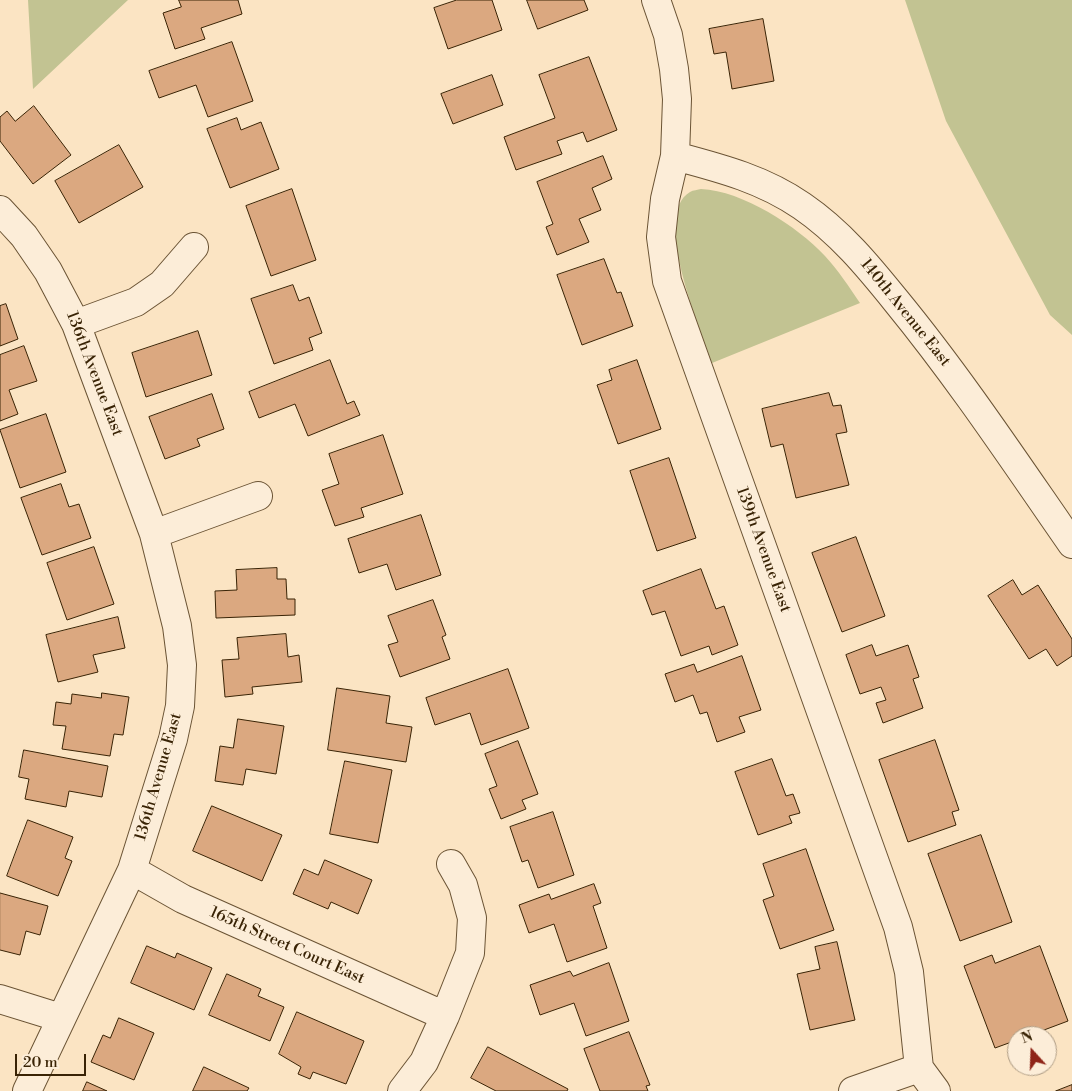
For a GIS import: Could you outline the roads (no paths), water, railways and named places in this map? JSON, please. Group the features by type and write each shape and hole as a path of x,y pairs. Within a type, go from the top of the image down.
{"street":[{"name":"139th Avenue East","path":"656,0 668,35 677,99 676,156 665,199 661,237 667,281 898,927 909,972 919,1068"},
{"name":"140th Avenue East","path":"676,156 732,171 779,192 822,221 851,246 940,354 1072,544"},
{"name":"136th Avenue East","path":"0,210 24,236 48,271 76,324 154,534 177,626 182,665 180,706 173,739 132,870 27,1091"},
{"path":"76,324 136,302 162,284 194,247"},
{"path":"154,534 258,496"},
{"path":"402,1091 424,1062 470,953 472,918 463,885 451,864"},
{"name":"165th Street Court East","path":"132,870 183,899 445,1016"},
{"path":"0,999 61,1018"},
{"path":"853,1091 919,1068 936,1091"}]}
